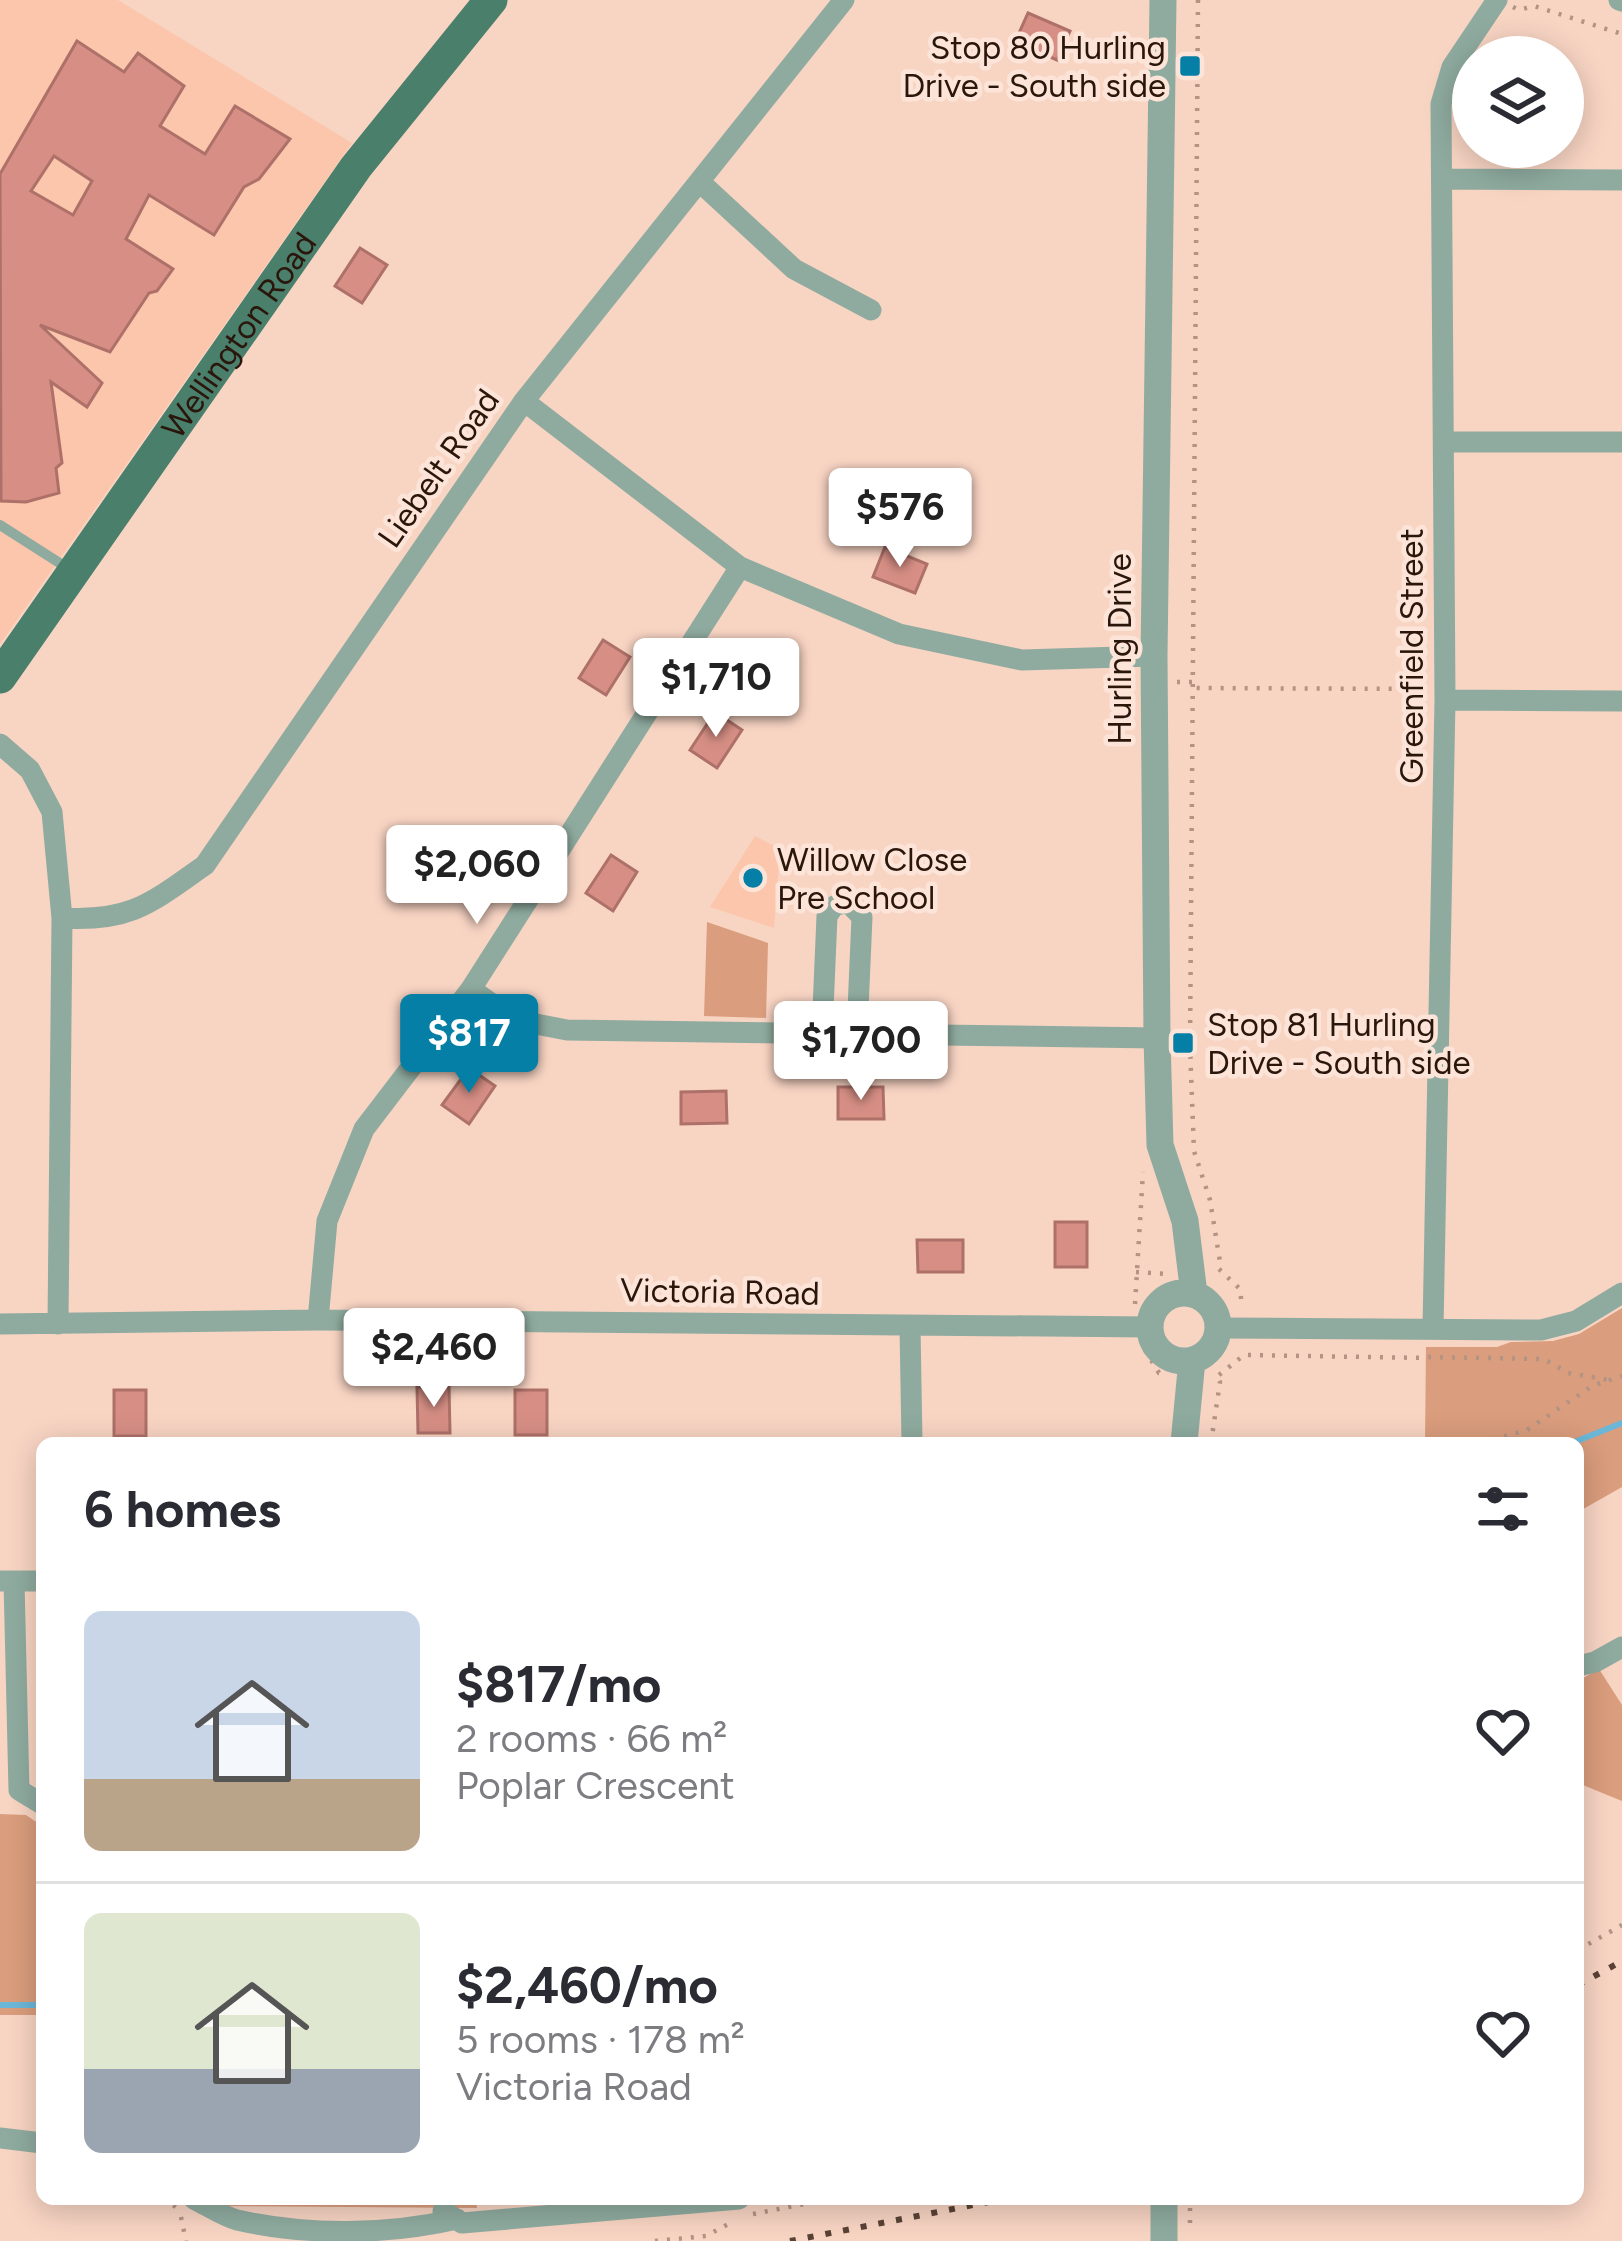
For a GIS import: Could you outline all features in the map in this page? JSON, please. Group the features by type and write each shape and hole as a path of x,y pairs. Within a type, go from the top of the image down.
{"main road":[{"name":"Wellington Road","path":"0,676 356,166 490,0"}],"street":[{"name":"Liebelt Road","path":"62,918 100,920 148,906 205,865 524,401 844,0"},
{"name":"Hurling Drive","path":"1162,0 1154,669 1157,1038 1160,1145 1185,1221 1194,1294"},
{"name":"Greenfield Street","path":"1433,1328 1445,700 1441,104 1451,67 1499,0"},
{"path":"1444,179 1622,180"},
{"path":"701,183 794,268 871,310"},
{"path":"524,401 740,567 899,634 1022,660 1154,669"},
{"path":"1444,442 1622,442"},
{"path":"318,1320 327,1221 364,1129 471,989 740,567"},
{"path":"1445,700 1622,701"},
{"path":"0,744 30,770 52,812 62,918 58,1324"},
{"path":"822,1033 827,916 834,906 848,902 862,917 856,1033"},
{"path":"471,989 515,1020 538,1027 601,1032 1157,1038"},
{"path":"1218,1328 1541,1330 1576,1321 1622,1292"},
{"path":"1194,1294 1213,1308 1218,1328 1210,1349 1192,1360 1169,1357 1153,1340 1150,1327 1158,1305 1167,1297 1194,1294"},
{"name":"Victoria Road","path":"0,1324 318,1320 1150,1327"},
{"path":"910,1326 912,1437"},
{"path":"1185,1437 1192,1360"},
{"path":"7,1581 19,1790 36,1800"},
{"path":"1584,1665 1622,1647"},
{"path":"0,2138 36,2143"},
{"path":"206,2205 234,2219 370,2232 411,2229 450,2215 485,2221 665,2205"},
{"path":"1164,2205 1164,2241"}],"lane":[{"path":"0,526 71,571"}],"path":[{"path":"1198,0 1190,1047 1194,1151 1210,1200 1221,1268"},
{"path":"1499,0 1519,10 1534,6 1622,34"},
{"path":"1195,688 1422,692 1423,663 1444,663"},
{"path":"1154,669 1192,682 1195,688"},
{"path":"1428,1358 1433,1328"},
{"path":"1219,1375 1244,1355 1544,1359 1568,1373 1609,1380"},
{"path":"1502,1437 1527,1430 1592,1386 1622,1376"},
{"path":"1584,1947 1622,1925"},
{"path":"173,2205 185,2241"},
{"path":"1190,2205 1190,2241"}],"shaded area":[{"path":"0,0 118,0 352,143 0,644"},
{"name":"Willow Close Pre School","path":"755,836 780,849 774,928 710,907"},
{"path":"707,922 768,943 766,1018 704,1016"},
{"path":"1622,1308 1622,1487 1584,1509 1584,1437 1425,1437 1426,1347 1497,1347 1579,1334"},
{"path":"1599,1669 1622,1705 1622,1801 1584,1785 1584,1678"},
{"path":"0,1814 26,1815 36,1822 36,2015 0,2015"},
{"path":"477,2205 477,2208 221,2206"}],"building":[{"path":"1028,13 1070,31 1057,60 1015,42"},
{"path":"77,41 124,72 138,53 184,86 160,126 205,154 235,106 290,139 259,179 244,187 214,235 149,195 126,239 173,269 157,291 149,293 110,352 40,325 102,383 87,407 51,382 62,463 56,468 59,493 26,502 1,501 0,174","holes":["54,156 92,181 73,215 31,191"]},
{"path":"360,248 387,265 362,303 335,286"},
{"path":"885,547 927,564 915,593 873,577"},
{"path":"603,640 630,657 606,695 579,678"},
{"path":"758,640 785,658 760,696 733,678"},
{"path":"715,712 742,730 717,768 690,750"},
{"path":"465,831 492,849 467,887 440,869"},
{"path":"611,855 637,872 613,911 586,893"},
{"path":"469,1068 495,1086 469,1124 442,1105"},
{"path":"838,1087 883,1087 884,1119 838,1119"},
{"path":"726,1091 727,1123 681,1124 681,1092"},
{"path":"1055,1222 1087,1222 1087,1267 1055,1267"},
{"path":"917,1240 963,1240 963,1272 918,1272"},
{"path":"417,1387 449,1387 450,1433 418,1433"},
{"path":"114,1390 146,1390 146,1436 114,1436"},
{"path":"515,1390 547,1390 547,1435 515,1435"}],"waterway":[{"path":"1584,1438 1622,1423"},
{"path":"0,2005 36,2005"}],"railway":[{"path":"1584,1982 1622,1961"},
{"path":"790,2241 973,2205"}],"place":[{"name":"Stop 80 Hurling Drive - South side","path":"1190,66"},
{"name":"Willow Close Pre School","path":"753,878"},
{"name":"Stop 81 Hurling Drive - South side","path":"1183,1043"}]}
